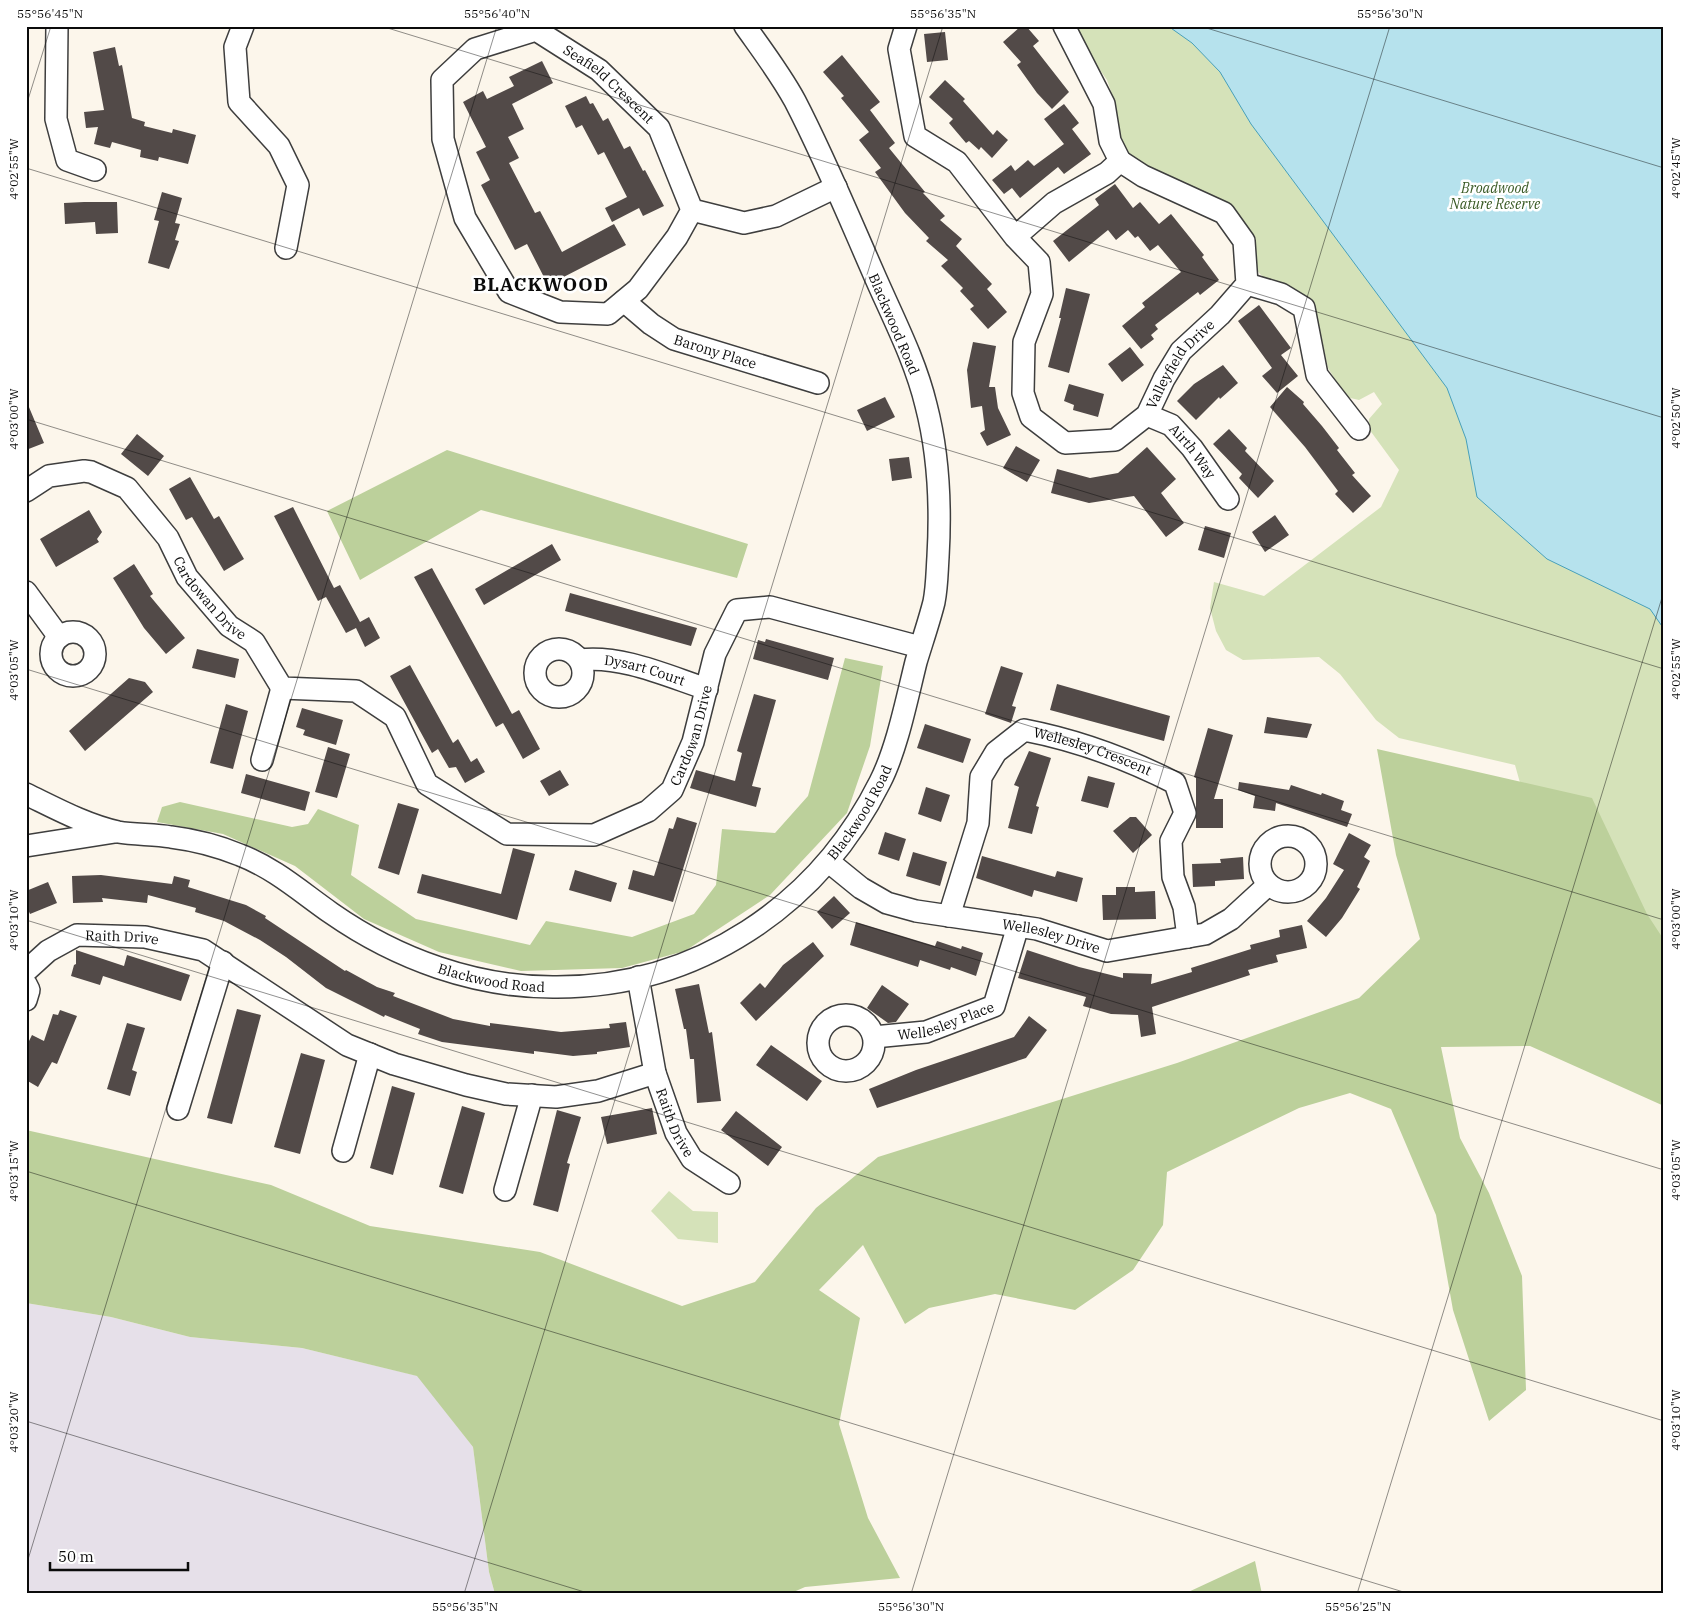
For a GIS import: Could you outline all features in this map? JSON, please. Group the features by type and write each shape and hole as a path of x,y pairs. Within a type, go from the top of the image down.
{"street":[{"path":"57,26 56,119 67,160 95,170"},
{"path":"243,26 235,47 239,102 279,146 298,185 286,248"},
{"name":"Blackwood Road","path":"26,794 78,818 117,832 206,842 244,856 272,870 373,940 407,956 476,978 511,985 594,986 638,977 697,960 742,936 801,891 829,862 847,837 882,779 902,715 935,599 940,525 939,481 927,407 909,350 793,97 745,26"},
{"name":"Valleyfield Drive","path":"906,26 899,49 915,136 957,162 1015,237 1039,262 1042,294 1024,342 1024,393 1032,417 1065,443 1115,440 1147,415 1164,379 1181,351 1220,315 1247,284"},
{"path":"1064,26 1104,104 1110,141 1120,161 1143,176 1224,213 1244,241 1247,284 1281,294 1304,308 1316,375 1359,429"},
{"name":"Seafield Crescent","path":"536,30 599,70 659,128 692,210 677,237 638,289 608,314 560,312 509,292 465,218 443,139 442,80 475,49 536,30"},
{"path":"1015,237 1054,203 1107,173 1120,161"},
{"path":"692,210 744,223 776,216 836,188"},
{"name":"Barony Place","path":"624,301 651,324 674,339 818,383"},
{"name":"Airth Way","path":"1147,415 1171,425 1192,448 1228,498"},
{"name":"Cardowan Drive","path":"26,491 49,476 84,471 91,472 127,488 168,538 187,578 229,626 254,642 282,688 356,691 395,717 427,784 507,834 594,835 648,811 672,790 693,742 715,654 736,610 770,607 920,648"},
{"path":"26,592 59,637"},
{"name":"Dysart Court","path":"580,660 598,658 707,689"},
{"path":"262,760 282,688"},
{"name":"Wellesley Crescent","path":"949,916 978,823 981,777 996,752 1024,730 1064,738 1152,771 1175,783 1185,814 1171,841 1173,877 1184,907 1188,938"},
{"name":"Blackwood Road","path":"26,846 117,832"},
{"name":"Wellesley Drive","path":"829,862 861,888 887,903 916,911 1037,929 1107,951 1205,934 1231,919 1268,885"},
{"name":"Wellesley Place","path":"874,1037 926,1032 994,1006 1018,926"},
{"name":"Raith Drive","path":"26,971 48,951 77,935 145,937 203,950 348,1045 394,1064 466,1085 506,1094 556,1097 598,1090 655,1073"},
{"path":"178,1109 223,962"},
{"name":"Raith Drive","path":"638,977 655,1073 676,1133 692,1159 729,1183"},
{"path":"26,984 29,990 26,1000"},
{"path":"343,1151 370,1054"},
{"path":"505,1190 532,1095"}],"shaded area":[{"path":"26,1303 111,1317 190,1337 302,1348 418,1376 473,1447 489,1572 495,1594 26,1594"}],"green space":[{"name":"Broadwood Nature Reserve","path":"1069,26 1664,26 1664,1039 1584,1010 1515,765 1399,738 1376,720 1340,674 1319,657 1243,660 1226,650 1216,631 1210,608 1214,582 1264,596 1381,507 1399,470 1369,429 1369,419 1382,404 1374,392 1359,400 1346,397 1328,368 1318,323 1293,289 1282,283 1266,279 1260,274 1253,265 1248,234 1132,158 1120,144 1116,128 1113,97 1107,80"},
{"path":"447,450 748,544 737,578 481,510 360,580 327,511"},
{"path":"845,658 883,666 870,746 847,813 770,895 685,951 622,968 521,971 439,952 364,919 295,866 223,834 157,822 162,807 180,802 292,827 308,824 318,809 359,825 351,875 416,919 530,945 546,921 632,937 694,914 716,885 722,829 775,833 808,796"},
{"path":"1377,749 1592,798 1647,914 1664,940 1664,1106 1530,1046 1441,1047 1460,1138 1489,1193 1522,1276 1526,1390 1489,1421 1453,1310 1436,1215 1391,1109 1350,1093 1299,1108 1167,1172 1163,1225 1133,1270 1075,1310 995,1294 929,1308 905,1324 863,1245 819,1290 860,1318 839,1424 868,1518 900,1578 805,1587 789,1594 495,1594 489,1572 473,1447 417,1376 302,1348 190,1337 111,1317 26,1303 26,1130 271,1185 370,1226 540,1252 682,1306 755,1282 816,1208 878,1157 1177,1063 1359,998 1420,939 1396,855"},
{"path":"669,1191 693,1211 718,1212 718,1243 678,1239 651,1211"},
{"path":"1255,1561 1262,1594 1184,1594"}],"water":[{"name":"Broadwood Nature Reserve","path":"1168,26 1664,26 1664,629 1650,609 1547,559 1477,497 1466,439 1447,388 1251,124 1220,72 1192,43"}],"building":[{"path":"1021,26 1026,26 1039,41 1033,46 1069,92 1052,109 1037,93 1017,65 1021,62 1003,42"},
{"path":"945,32 948,60 927,62 924,34"},
{"path":"115,47 119,66 122,65 132,118 145,122 144,126 172,133 173,129 196,135 188,164 159,157 158,161 140,157 141,150 112,142 110,148 94,144 98,127 86,128 84,112 104,110 93,52"},
{"path":"842,55 880,102 870,110 895,143 889,148 925,192 923,193 945,216 940,220 962,239 956,246 992,284 987,289 1007,312 988,329 970,309 974,306 960,291 963,288 941,266 948,260 926,241 929,238 905,213 875,172 881,168 859,140 869,132 841,98 844,96 823,72"},
{"path":"542,61 553,83 512,104 524,129 508,137 519,158 509,163 535,213 540,211 562,252 614,224 626,245 548,285 527,244 515,250 481,185 490,180 476,152 486,147 463,102 483,91 487,99 514,86 509,77"},
{"path":"945,80 965,99 963,101 993,135 997,130 1008,140 992,158 981,147 979,150 969,141 966,143 949,123 953,119 929,97"},
{"path":"586,96 590,104 593,103 603,121 608,118 624,149 630,146 664,206 643,216 639,208 612,222 605,208 627,197 604,152 598,155 582,125 576,128 565,106"},
{"path":"1064,104 1079,123 1072,129 1091,154 1064,174 1058,167 1020,198 1012,188 1004,194 992,180 1011,165 1015,171 1028,160 1034,166 1064,144 1044,119"},
{"path":"1115,184 1133,208 1140,202 1159,224 1171,214 1204,255 1202,257 1219,280 1200,295 1198,292 1155,325 1158,329 1151,335 1154,339 1141,349 1122,326 1145,307 1142,303 1181,272 1158,245 1150,251 1138,236 1135,238 1128,230 1116,240 1108,230 1069,262 1053,241 1099,205 1095,199"},
{"path":"162,192 182,198 175,223 180,224 175,240 179,241 169,269 148,263 159,221 154,220"},
{"path":"117,202 118,233 96,234 95,222 65,224 64,203"},
{"path":"1066,288 1090,294 1069,373 1048,367 1061,318 1059,318"},
{"path":"1259,305 1291,348 1281,355 1298,376 1277,393 1262,376 1272,368 1238,321"},
{"path":"973,342 996,346 989,387 995,387 998,408 1011,435 987,446 980,433 985,430 982,406 971,408 967,370"},
{"path":"1130,347 1144,365 1122,382 1108,364"},
{"path":"1223,365 1238,383 1220,399 1219,397 1196,420 1177,401 1194,384"},
{"path":"1069,384 1104,394 1098,417 1073,410 1074,405 1064,401"},
{"path":"1287,387 1304,402 1303,404 1339,448 1337,450 1355,473 1352,475 1371,496 1353,513 1335,494 1338,491 1305,447 1270,407"},
{"path":"885,397 895,417 867,431 857,410"},
{"path":"26,400 44,443 26,450"},
{"path":"1229,429 1247,448 1245,451 1274,481 1258,498 1239,478 1242,474 1213,444"},
{"path":"137,434 164,456 148,476 121,454"},
{"path":"1016,446 1040,460 1027,482 1003,468"},
{"path":"1147,447 1176,479 1161,493 1184,523 1166,537 1134,496 1089,503 1051,493 1057,469 1090,478 1118,473"},
{"path":"909,457 912,478 892,481 889,459"},
{"path":"190,477 214,519 219,516 244,559 224,571 192,517 186,520 169,489"},
{"path":"293,507 334,588 340,585 360,622 369,617 380,638 365,647 356,628 346,633 326,597 318,601 274,516"},
{"path":"89,510 102,532 97,539 99,542 56,567 40,539"},
{"path":"1275,515 1289,535 1265,552 1252,532"},
{"path":"1205,526 1231,533 1224,558 1198,550"},
{"path":"552,544 561,560 484,605 475,589"},
{"path":"134,564 153,594 150,596 185,638 166,654 144,628 113,578"},
{"path":"432,568 512,714 519,710 540,749 523,759 503,723 496,727 414,577"},
{"path":"570,593 697,628 691,646 565,611"},
{"path":"766,639 834,658 828,680 753,659 758,640 765,642"},
{"path":"197,649 239,659 235,678 192,668"},
{"path":"410,665 453,743 458,739 471,762 477,758 485,772 465,783 456,767 449,768 438,749 432,753 390,676"},
{"path":"1001,666 1023,673 1012,706 1016,707 1011,723 985,714"},
{"path":"129,678 145,682 153,692 85,751 69,731"},
{"path":"1057,684 1170,716 1164,741 1050,710"},
{"path":"754,694 776,700 752,786 761,788 756,807 690,788 696,770 735,781 742,753 737,751"},
{"path":"226,704 248,711 233,769 210,763"},
{"path":"302,708 343,720 336,745 303,735 305,730 296,727"},
{"path":"1267,717 1312,724 1307,738 1264,733"},
{"path":"925,724 971,739 963,763 917,748"},
{"path":"1208,728 1233,735 1214,799 1223,799 1223,828 1196,828 1196,778 1194,777"},
{"path":"328,747 350,754 337,798 315,792"},
{"path":"1029,751 1051,758 1036,806 1039,807 1032,834 1008,828 1019,787 1014,785"},
{"path":"560,770 569,785 549,796 540,781"},
{"path":"246,774 310,792 305,811 241,793"},
{"path":"1088,776 1115,783 1108,808 1081,801"},
{"path":"1239,782 1289,790 1291,785 1321,795 1322,793 1344,801 1341,810 1352,814 1347,827 1276,803 1275,811 1253,808 1255,796 1238,790"},
{"path":"926,787 950,795 941,822 918,814"},
{"path":"398,803 419,809 399,875 378,868"},
{"path":"677,817 697,823 673,902 628,889 633,870 654,876 669,828 673,829"},
{"path":"1130,817 1136,817 1152,835 1133,853 1113,831"},
{"path":"885,832 906,839 899,861 878,854"},
{"path":"1349,833 1371,845 1364,857 1370,861 1357,887 1360,889 1342,918 1326,937 1307,921 1326,898 1344,870 1333,864"},
{"path":"513,848 535,854 517,920 417,893 422,874 501,894"},
{"path":"913,852 947,862 940,886 906,876"},
{"path":"982,856 1055,877 1057,871 1083,878 1077,902 1034,890 1032,897 976,878"},
{"path":"1243,857 1244,879 1215,881 1215,886 1193,887 1192,864 1221,863 1220,859"},
{"path":"575,870 617,883 611,902 569,890"},
{"path":"101,875 172,884 174,876 190,880 188,887 246,905 266,916 265,918 345,971 377,987 395,993 393,996 453,1019 490,1026 490,1023 561,1032 610,1028 609,1024 626,1022 630,1047 597,1052 597,1054 573,1056 534,1051 534,1054 442,1042 418,1034 420,1029 385,1015 384,1017 326,988 286,957 260,940 224,921 195,912 196,908 148,895 147,903 102,898 103,902 73,903 72,876"},
{"path":"48,882 57,903 30,914 26,905 26,891"},
{"path":"1116,887 1135,887 1135,892 1155,891 1156,919 1103,920 1102,895 1116,895"},
{"path":"834,896 850,913 832,929 817,912"},
{"path":"856,922 935,946 937,941 961,949 962,946 983,953 976,976 951,967 950,970 920,960 918,967 850,945"},
{"path":"1302,925 1307,948 1276,955 1278,962 1248,970 1250,975 1152,1007 1156,1034 1141,1037 1138,1015 1111,1014 1083,1006 1086,997 1018,978 1027,950 1079,967 1123,978 1123,973 1152,974 1151,984 1192,972 1191,968 1251,949 1250,945 1280,937 1279,930"},
{"path":"813,942 824,956 756,1021 740,1003 760,983 765,988 783,965"},
{"path":"76,950 124,966 127,955 190,975 181,1001 103,976 100,985 71,976 76,964"},
{"path":"699,984 709,1033 712,1032 721,1101 697,1103 694,1059 690,1059 686,1029 684,1029 675,989"},
{"path":"882,985 909,1004 896,1022 888,1023 867,1008"},
{"path":"237,1009 261,1015 232,1124 207,1118"},
{"path":"60,1010 77,1016 57,1064 52,1062 38,1087 26,1080 26,1047 32,1035 44,1041 53,1014 58,1015"},
{"path":"1029,1016 1047,1030 1026,1058 877,1108 869,1089 916,1070 1014,1037"},
{"path":"127,1023 145,1028 132,1070 137,1072 130,1096 107,1089"},
{"path":"771,1045 822,1081 807,1101 756,1065"},
{"path":"301,1053 325,1060 300,1154 274,1147"},
{"path":"392,1086 415,1093 393,1175 370,1168"},
{"path":"462,1106 485,1113 463,1194 439,1187"},
{"path":"652,1108 657,1134 607,1144 601,1117"},
{"path":"557,1110 581,1117 567,1163 570,1164 558,1212 533,1205"},
{"path":"736,1111 782,1147 768,1166 721,1130"}],"district":[{"name":"BLACKWOOD","path":"541,284"}]}
